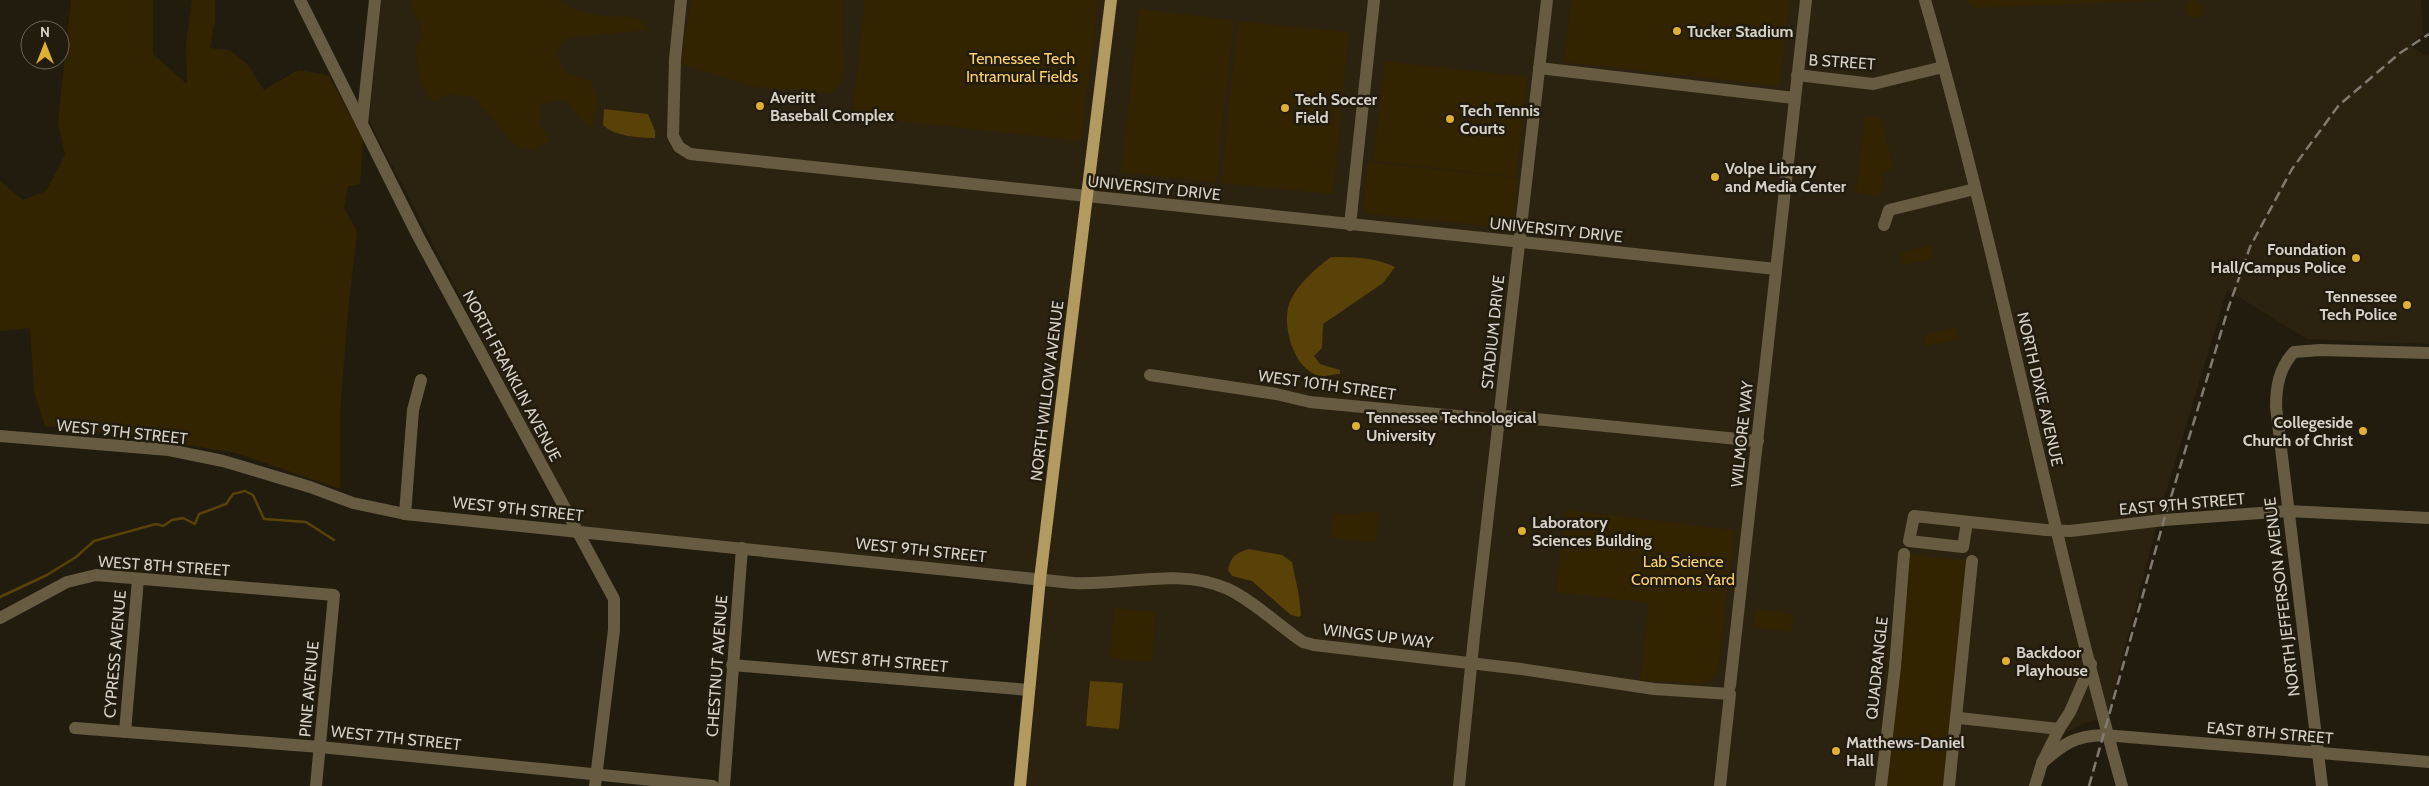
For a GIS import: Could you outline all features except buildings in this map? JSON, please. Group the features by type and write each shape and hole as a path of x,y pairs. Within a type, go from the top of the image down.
{"main road":[{"name":"NORTH WILLOW AVENUE","path":"1020,786 1040,579 1111,0"}],"street":[{"name":"NORTH FRANKLIN AVENUE","path":"300,0 418,236 614,599 614,630 596,780"},
{"path":"362,124 375,0"},
{"name":"UNIVERSITY DRIVE","path":"681,0 675,59 673,136 679,147 690,154 1776,269"},
{"path":"1350,225 1374,0"},
{"name":"STADIUM DRIVE","path":"1459,786 1471,663 1502,418 1518,243 1546,0"},
{"name":"WILMORE WAY","path":"1720,786 1806,0"},
{"name":"NORTH DIXIE AVENUE","path":"1925,0 1975,189 2057,531 2122,786"},
{"name":"B STREET","path":"1797,75 1873,84 1943,67"},
{"path":"1538,68 1794,98"},
{"path":"1884,224 1889,210 1975,189"},
{"name":"NORTH JEFFERSON AVENUE","path":"2322,786 2276,404 2278,382 2284,362 2294,352 2320,350 2429,353"},
{"name":"WEST 10TH STREET","path":"1150,375 1276,394 1310,402 1758,441"},
{"path":"406,514 413,410 421,380"},
{"name":"WEST 9TH STREET","path":"0,436 169,450 223,461 310,487 354,503 406,514 1040,579"},
{"name":"EAST 9TH STREET","path":"1967,522 1963,547 1909,541 1912,516 2057,531 2288,511 2429,518"},
{"name":"CHESTNUT AVENUE","path":"724,786 742,548"},
{"name":"QUADRANGLE","path":"1881,786 1895,667 1904,554"},
{"path":"1949,786 1972,561"},
{"name":"WEST 8TH STREET","path":"0,618 67,582 96,575 334,595"},
{"name":"WINGS UP WAY","path":"1040,579 1100,585 1151,578 1201,580 1227,589 1246,599 1303,642 1654,689 1730,690"},
{"name":"CYPRESS AVENUE","path":"125,732 138,579"},
{"name":"PINE AVENUE","path":"316,786 334,595"},
{"path":"2035,786 2042,763 2059,729 2076,702 2091,664"},
{"name":"WEST 8TH STREET","path":"732,665 1028,690"},
{"path":"2042,763 2060,746 2099,726 2102,706"},
{"path":"1959,718 2059,729"},
{"name":"WEST 7TH STREET","path":"75,728 320,747 596,780 713,786"},
{"name":"EAST 8TH STREET","path":"2072,740 2087,736 2109,736 2429,762"}],"shaded area":[{"name":"Tennessee Technological University","path":"381,0 2421,0 2423,34 2410,44 2425,56 2429,54 2429,344 2307,339 2227,290 2160,512 2107,718 2085,723 2067,732 2035,762 2029,786 1026,786 1047,575 579,526 369,121"},
{"path":"604,109 648,114 655,131 655,138 627,136 608,129 603,125"},
{"path":"1331,257 1372,259 1395,267 1383,283 1323,324 1322,348 1314,356 1320,364 1340,370 1340,374 1320,376 1310,372 1296,355 1288,331 1288,308 1291,299 1299,287"},
{"path":"1249,549 1282,555 1292,562 1299,596 1301,615 1299,617 1291,615 1252,581 1232,576 1228,570 1231,561 1237,554"},
{"path":"1090,681 1123,683 1119,729 1086,726"}],"green space":[{"path":"71,0 153,0 153,54 187,84 186,45 192,0 215,0 215,21 210,48 230,50 248,65 264,90 298,70 328,75 363,138 360,184 348,186 344,208 357,231 348,311 340,414 340,489 236,453 121,434 45,426 34,391 30,328 0,331 0,181 23,200 46,191 65,155 58,123 64,70 70,70 69,20"},
{"path":"412,0 560,0 568,6 586,13 636,17 650,30 565,38 557,55 565,72 591,81 598,99 591,129 565,100 552,100 541,105 539,123 550,141 534,149 517,147 473,97 448,94 434,102 429,96 422,82 418,67 416,44 423,37 421,27 413,10"},
{"name":"Averitt Baseball Complex","path":"691,0 842,0 843,68 841,82 832,93 753,87 681,64"},
{"name":"Tennessee Tech Intramural Fields","path":"865,0 1098,0 1081,141 852,116"},
{"name":"Tucker Stadium","path":"1571,0 1789,0 1780,86 1564,62"},
{"path":"1966,0 2167,0 1974,8"},
{"path":"2194,0 2200,3 2203,9 2200,15 2194,18 2188,15 2185,9 2188,3"},
{"path":"1139,9 1234,20 1216,183 1121,172"},
{"name":"Tech Soccer Field","path":"1238,21 1349,32 1333,194 1221,183"},
{"name":"Tech Tennis Courts","path":"1385,61 1528,77 1516,177 1373,161"},
{"path":"1865,117 1880,117 1894,168 1883,172 1881,196 1856,193"},
{"path":"1368,162 1518,178 1513,224 1508,228 1368,214 1363,209"},
{"path":"1931,245 1934,258 1903,265 1900,253"},
{"path":"1956,327 1959,339 1926,346 1924,335"},
{"name":"Lab Science Commons Yard","path":"1566,510 1735,530 1718,669 1713,680 1700,684 1640,680 1649,603 1556,592"},
{"path":"1359,511 1379,513 1376,542 1331,538 1333,513 1359,515"},
{"path":"1904,554 1972,561 1949,786 1881,786"},
{"path":"1114,608 1156,612 1152,662 1110,658"},
{"path":"1755,609 1794,614 1792,632 1753,627"}],"waterway":[{"path":"0,597 47,575 76,557 94,541 156,524 163,526 172,520 183,518 195,524 199,514 226,504 233,494 245,491 253,495 264,519 306,522 334,540"}],"railway":[{"path":"2089,786 2164,520 2229,306 2250,247 2292,169 2339,105 2400,53 2429,34"}],"place":[{"name":"Tucker Stadium","path":"1677,31"},
{"name":"Averitt Baseball Complex","path":"760,106"},
{"name":"Tech Soccer Field","path":"1285,108"},
{"name":"Tech Tennis Courts","path":"1450,119"},
{"name":"Volpe Library and Media Center","path":"1715,177"},
{"name":"Foundation Hall/Campus Police","path":"2356,258"},
{"name":"Tennessee Tech Police","path":"2407,305"},
{"name":"Tennessee Technological University","path":"1356,426"},
{"name":"Collegeside Church of Christ","path":"2363,431"},
{"name":"Laboratory Sciences Building","path":"1522,531"},
{"name":"Backdoor Playhouse","path":"2006,661"},
{"name":"Matthews-Daniel Hall","path":"1836,751"}]}
